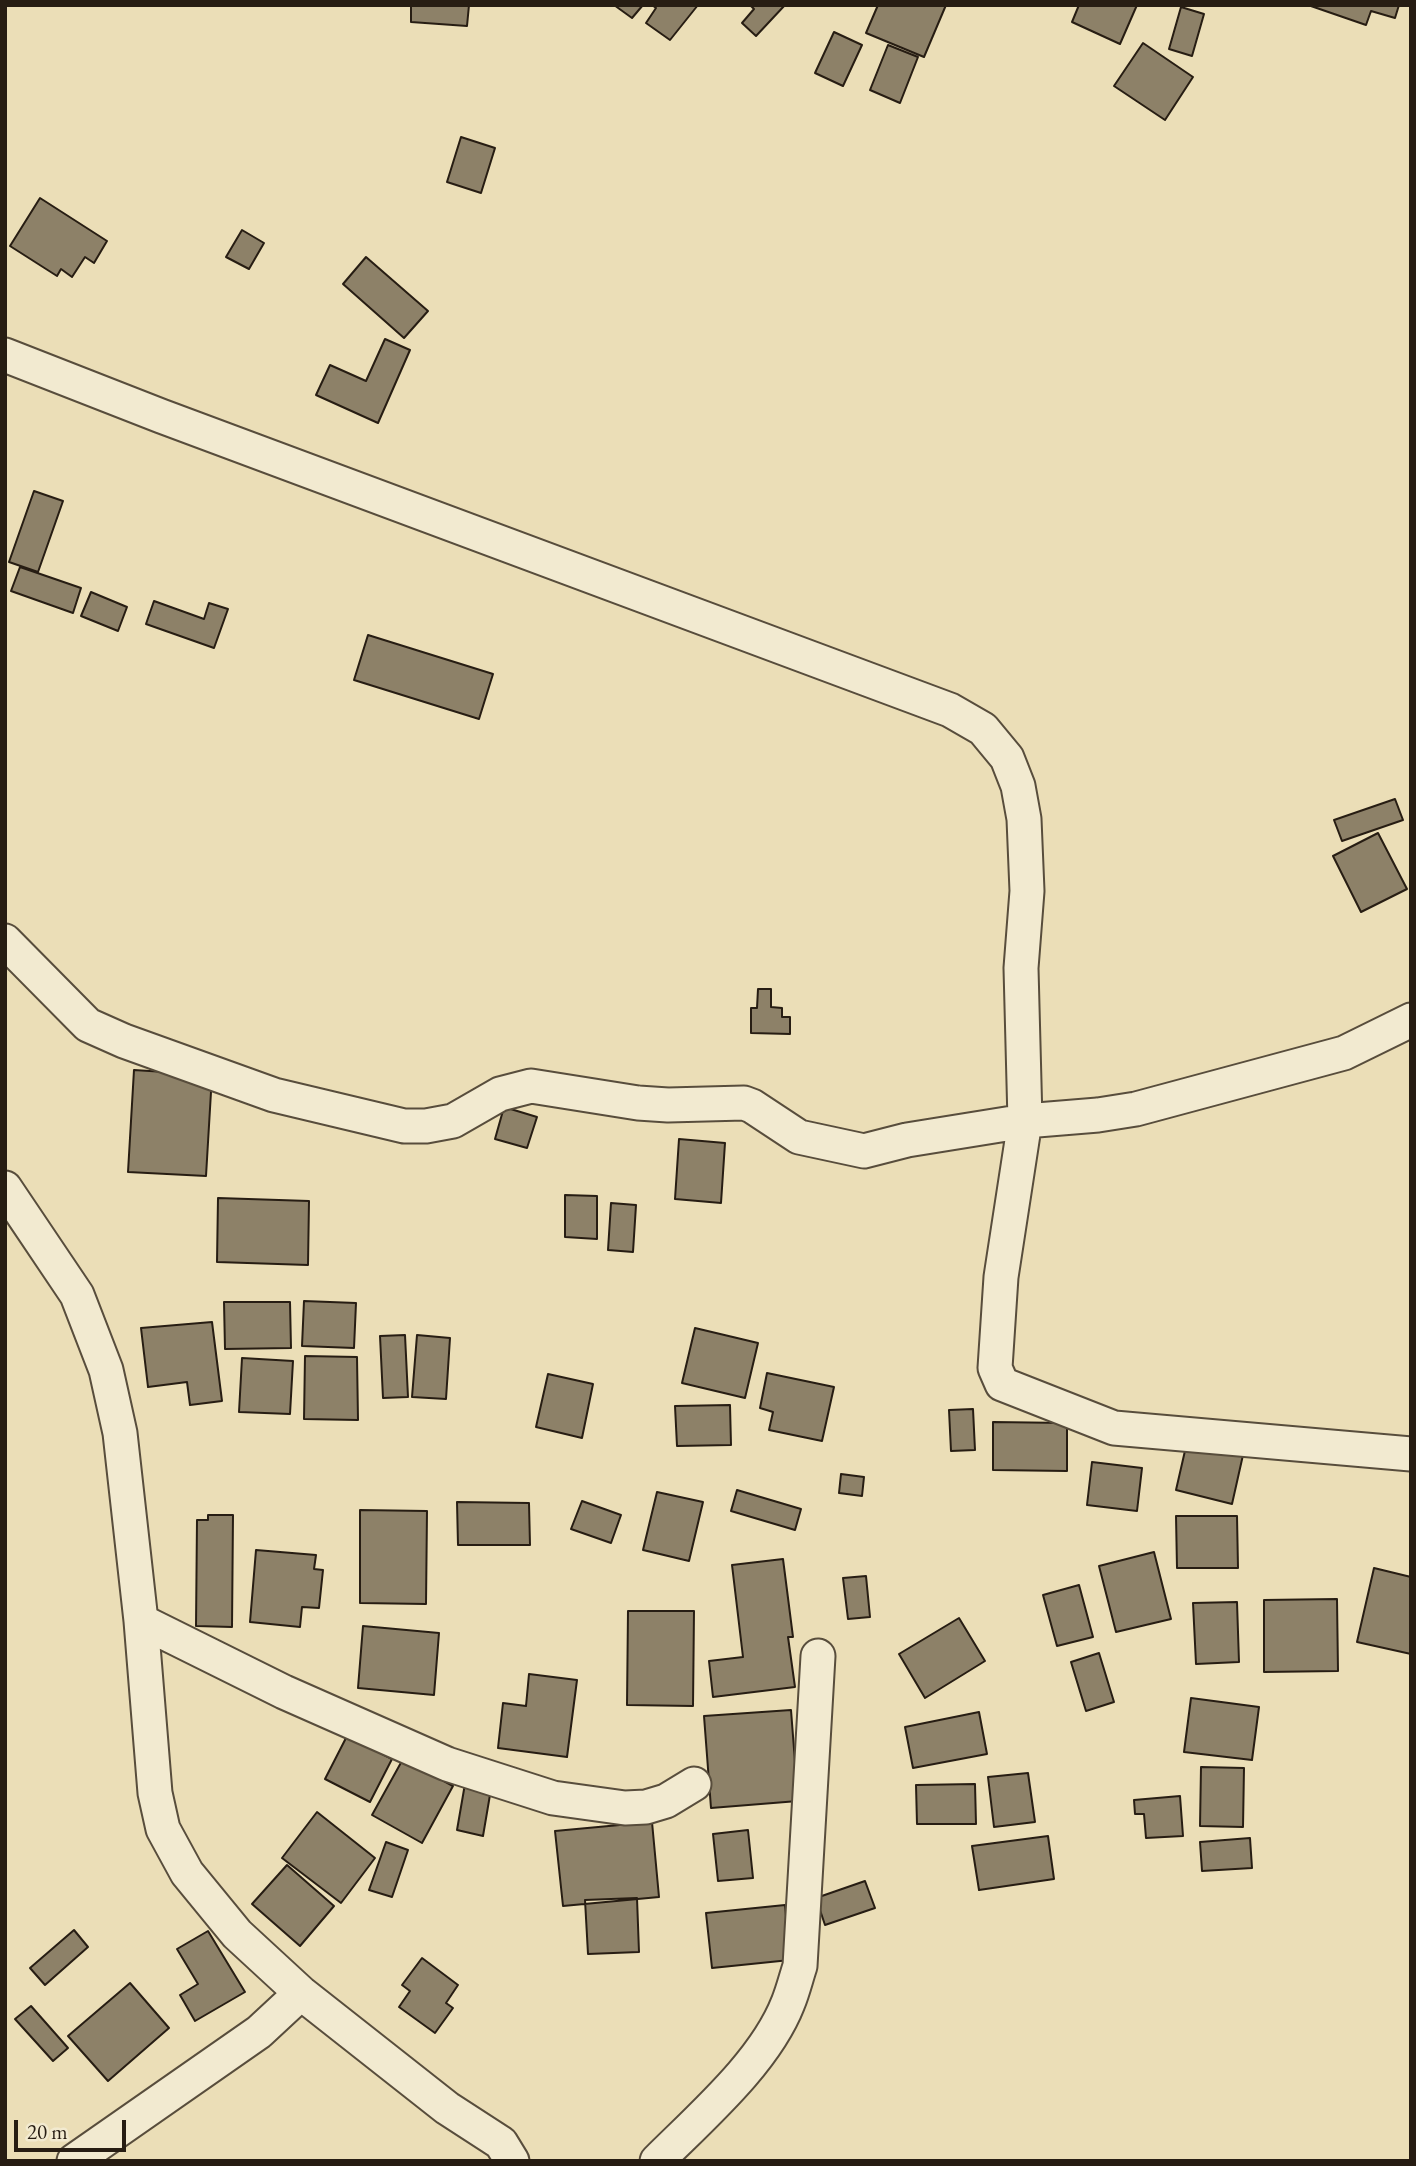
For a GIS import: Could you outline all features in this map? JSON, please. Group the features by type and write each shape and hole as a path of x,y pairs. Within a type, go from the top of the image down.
{"street":[{"path":"5,355 161,416 950,710 983,729 1007,758 1018,786 1024,818 1027,891 1021,968 1025,1121 1001,1277 995,1368 1002,1384 1114,1428 1411,1454"},
{"path":"5,941 88,1025 124,1041 274,1095 404,1126 426,1126 453,1121 500,1094 531,1086 638,1103 744,1103 799,1137 864,1151 907,1140 1025,1121 1136,1109 1344,1053 1411,1020"},
{"path":"5,1188 77,1295 106,1370 120,1433 141,1621 155,1793 163,1829 187,1873 237,1934 301,1993 447,2108 501,2143 512,2161"},
{"path":"141,1621 284,1692 447,1764 553,1798 625,1808 646,1808 666,1801 694,1784"},
{"path":"657,2161 728,2091 763,2047 788,2005 800,1966 818,1656"},
{"path":"74,2161 259,2032 301,1993"}],"building":[{"path":"411,5 469,5 467,26 411,22"},
{"path":"614,5 643,5 632,18"},
{"path":"652,5 698,5 670,40 646,23 656,8"},
{"path":"750,5 785,5 756,36 742,23 754,9"},
{"path":"878,5 946,5 924,57 866,33"},
{"path":"1079,5 1137,5 1120,44 1072,22"},
{"path":"1308,5 1399,5 1395,18 1371,11 1366,25"},
{"path":"1181,7 1204,14 1192,56 1169,49"},
{"path":"834,32 862,45 843,86 815,73"},
{"path":"1143,43 1193,77 1165,120 1114,86"},
{"path":"888,45 918,57 900,103 870,90"},
{"path":"461,137 495,148 481,193 447,182"},
{"path":"40,198 107,241 94,263 85,257 72,277 61,269 57,276 10,246"},
{"path":"242,230 264,243 249,269 226,257"},
{"path":"366,257 428,311 404,338 343,284"},
{"path":"385,339 410,350 378,423 316,395 330,365 366,381"},
{"path":"34,491 63,501 38,572 9,562"},
{"path":"20,567 81,588 73,613 11,591"},
{"path":"91,592 127,607 118,631 81,616"},
{"path":"154,601 204,619 209,603 228,609 214,648 146,624"},
{"path":"368,635 493,674 479,719 354,680"},
{"path":"1395,799 1403,820 1342,841 1334,820"},
{"path":"1378,833 1407,889 1361,912 1333,856"},
{"path":"758,989 771,989 771,1007 782,1008 782,1017 790,1017 790,1034 751,1033 751,1008 757,1008"},
{"path":"134,1070 212,1075 206,1176 128,1172"},
{"path":"504,1107 537,1117 527,1148 495,1139"},
{"path":"679,1139 725,1143 721,1203 675,1199"},
{"path":"565,1195 597,1196 597,1239 565,1237"},
{"path":"218,1198 309,1201 308,1265 217,1262"},
{"path":"611,1203 636,1205 633,1252 608,1250"},
{"path":"304,1301 356,1303 354,1348 302,1346"},
{"path":"224,1302 290,1302 291,1348 225,1349"},
{"path":"212,1322 222,1401 190,1405 187,1382 148,1387 141,1328"},
{"path":"695,1328 758,1343 745,1398 682,1383"},
{"path":"405,1335 408,1397 383,1398 380,1336"},
{"path":"417,1335 450,1338 446,1399 412,1397"},
{"path":"305,1356 357,1357 358,1420 304,1419"},
{"path":"242,1358 293,1361 290,1414 239,1412"},
{"path":"767,1373 834,1387 822,1441 769,1430 773,1412 760,1408"},
{"path":"548,1374 593,1384 582,1438 536,1427"},
{"path":"730,1405 731,1445 677,1446 675,1406"},
{"path":"973,1409 975,1450 951,1451 949,1410"},
{"path":"993,1422 1067,1423 1067,1471 993,1470"},
{"path":"1187,1442 1243,1455 1232,1504 1176,1490"},
{"path":"1092,1462 1142,1468 1137,1511 1087,1505"},
{"path":"841,1474 864,1477 862,1496 839,1493"},
{"path":"737,1490 801,1509 795,1530 731,1511"},
{"path":"657,1492 703,1502 689,1561 643,1550"},
{"path":"582,1501 621,1515 611,1543 571,1529"},
{"path":"457,1502 529,1503 530,1545 458,1545"},
{"path":"360,1510 427,1511 426,1604 360,1603"},
{"path":"208,1515 233,1515 232,1627 196,1626 197,1520 208,1520"},
{"path":"1176,1516 1237,1516 1238,1568 1177,1568"},
{"path":"256,1550 316,1555 314,1569 323,1570 319,1608 302,1607 300,1627 250,1622"},
{"path":"1154,1552 1171,1619 1116,1632 1099,1566"},
{"path":"783,1559 793,1637 788,1637 795,1687 713,1697 709,1661 743,1657 732,1565"},
{"path":"1374,1568 1411,1577 1411,1654 1357,1642"},
{"path":"866,1576 870,1617 848,1619 843,1578"},
{"path":"1079,1585 1093,1637 1057,1646 1043,1595"},
{"path":"1337,1599 1338,1671 1264,1672 1264,1600"},
{"path":"1237,1602 1239,1662 1196,1664 1193,1603"},
{"path":"628,1611 694,1611 693,1706 627,1705"},
{"path":"959,1618 985,1661 925,1698 899,1654"},
{"path":"363,1626 439,1633 434,1695 358,1688"},
{"path":"1099,1653 1114,1702 1086,1711 1071,1662"},
{"path":"529,1674 577,1680 567,1757 498,1748 503,1703 526,1706"},
{"path":"1191,1698 1259,1707 1252,1760 1184,1752"},
{"path":"791,1710 798,1801 711,1808 704,1716"},
{"path":"979,1712 987,1754 913,1768 905,1727"},
{"path":"347,1736 392,1759 370,1802 325,1779"},
{"path":"403,1759 453,1786 422,1843 372,1815"},
{"path":"1201,1767 1244,1768 1243,1827 1200,1826"},
{"path":"1028,1773 1035,1822 994,1827 988,1777"},
{"path":"466,1778 492,1783 483,1836 457,1830"},
{"path":"975,1784 976,1824 917,1824 916,1785"},
{"path":"1180,1796 1183,1836 1146,1838 1144,1814 1135,1814 1134,1800"},
{"path":"317,1812 375,1858 341,1903 282,1858"},
{"path":"652,1822 659,1897 563,1906 555,1831"},
{"path":"748,1830 753,1878 718,1881 713,1834"},
{"path":"1048,1836 1054,1879 979,1890 972,1846"},
{"path":"1250,1838 1252,1868 1202,1871 1200,1842"},
{"path":"386,1842 408,1850 392,1897 369,1890"},
{"path":"287,1865 334,1906 300,1946 252,1904"},
{"path":"865,1881 875,1908 825,1925 816,1898"},
{"path":"637,1898 639,1952 588,1954 585,1900"},
{"path":"785,1905 790,1960 712,1968 706,1913"},
{"path":"74,1930 88,1947 45,1985 30,1968"},
{"path":"208,1931 245,1992 195,2021 180,1995 198,1984 177,1949"},
{"path":"422,1958 458,1985 446,2003 453,2008 435,2033 399,2007 410,1991 402,1985"},
{"path":"130,1983 169,2028 108,2081 68,2036"},
{"path":"31,2006 68,2048 53,2061 15,2019"}]}
